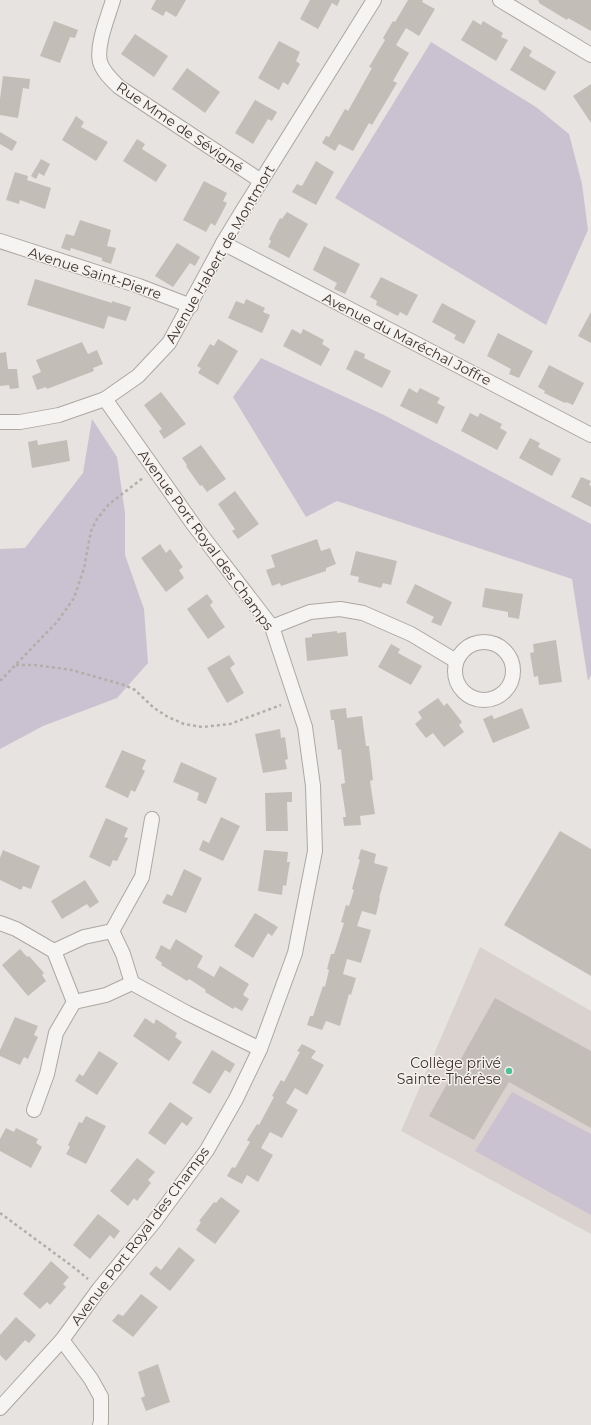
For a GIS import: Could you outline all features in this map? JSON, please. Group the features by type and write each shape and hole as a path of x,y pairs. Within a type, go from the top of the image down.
{"street":[{"name":"Rue Mme de Sévigné","path":"113,0 100,47 100,62 107,75 119,87 261,181"},
{"name":"Avenue Habert de Montmort","path":"0,422 20,422 59,415 105,399 138,376 155,360 169,343 191,306 223,244 374,0"},
{"path":"500,0 591,56"},
{"name":"Avenue Saint-Pierre","path":"0,241 139,286 191,306"},
{"name":"Avenue du Maréchal Joffre","path":"223,244 589,430"},
{"name":"Avenue Port Royal des Champs","path":"0,1408 62,1340 99,1289 154,1222 207,1150 236,1099 260,1050 294,953 315,851 313,786 305,727 272,627 193,524 105,399"},
{"path":"272,627 310,612 340,609 363,613 411,634 456,661"},
{"path":"487,642 496,645 504,650 510,658 512,676 509,686 495,698 486,700 467,696 460,689 456,680 454,670 456,661 461,653 473,645 487,642"},
{"path":"54,951 84,937 112,931 142,877 152,819"},
{"path":"0,923 16,929 54,951 74,1002"},
{"path":"112,931 123,954 132,983 260,1050"},
{"path":"34,1110 47,1074 56,1033 74,1002 106,995 132,983"},
{"path":"62,1340 91,1379 101,1397 100,1425"}],"path":[{"path":"0,681 57,622 74,598 84,568 91,531 97,518 109,504 154,469"},
{"path":"16,665 72,670 124,685 135,690 154,708 168,717 184,724 202,727 230,724 266,710 296,701"},
{"path":"0,1213 76,1269 99,1289"}],"shaded area":[{"path":"431,42 536,107 569,134 582,184 588,230 546,325 335,198"},
{"path":"261,358 384,415 591,524 591,675 588,681 572,579 337,501 306,517 233,397"},
{"path":"92,419 117,457 125,513 125,555 144,609 148,663 117,698 43,726 0,749 0,549 25,548 83,473"},
{"name":"Collège privé Sainte-Thérèse","path":"480,947 591,1011 591,1234 401,1131"},
{"path":"512,1092 591,1134 591,1215 475,1151"}],"building":[{"path":"156,0 186,0 176,17 166,11 163,16 151,9"},
{"path":"310,0 340,0 337,6 332,3 318,29 300,19"},
{"path":"408,0 423,0 422,2 435,9 419,36 406,28 396,45 409,53 393,81 397,83 372,125 369,123 353,151 339,144 335,151 322,143 326,136 329,137 345,109 348,111 372,68 369,67 385,40 383,38 393,21 395,22"},
{"path":"537,0 591,0 591,31 568,18 567,20 539,3"},
{"path":"473,20 481,25 483,21 503,33 501,37 508,40 496,61 461,40"},
{"path":"54,21 78,30 75,38 70,37 60,63 40,56"},
{"path":"135,34 168,56 154,77 121,54"},
{"path":"279,41 300,52 296,61 300,64 288,85 283,82 279,90 258,78"},
{"path":"524,46 532,51 529,56 556,72 545,91 510,70"},
{"path":"187,68 220,92 205,113 172,89"},
{"path":"3,76 30,79 29,89 23,88 18,118 0,115 0,99"},
{"path":"591,84 591,123 573,96"},
{"path":"255,100 277,112 272,121 268,119 253,144 235,133"},
{"path":"76,116 84,122 81,127 108,142 96,161 62,140"},
{"path":"0,132 17,142 12,151 0,144"},
{"path":"137,139 145,144 142,149 167,165 156,182 123,161"},
{"path":"41,159 50,164 44,176 39,173 36,179 31,176"},
{"path":"316,161 334,172 316,205 292,192 297,184 302,186"},
{"path":"15,172 28,176 27,180 51,188 45,209 20,200 19,204 6,200"},
{"path":"204,181 227,193 223,201 227,203 215,226 211,223 206,232 183,220"},
{"path":"287,212 308,224 289,258 268,247 271,241 269,239 280,218 282,219"},
{"path":"80,220 111,230 107,246 116,248 111,264 102,261 102,258 71,248 70,251 61,248 66,234 74,236"},
{"path":"177,243 200,257 195,266 190,263 173,287 155,276"},
{"path":"324,246 360,264 345,294 334,289 337,283 313,270"},
{"path":"381,277 418,295 407,316 400,312 398,316 376,305 377,301 370,297"},
{"path":"35,279 112,303 112,301 131,307 126,321 108,316 104,329 27,305"},
{"path":"246,299 265,308 263,312 270,315 262,333 228,318 236,301 244,304"},
{"path":"442,303 476,321 464,344 454,339 456,335 432,322"},
{"path":"591,312 591,343 578,336"},
{"path":"292,329 301,334 303,329 324,340 322,344 330,349 321,366 283,346"},
{"path":"498,333 533,351 519,378 509,374 511,369 487,356"},
{"path":"218,339 238,351 218,385 198,373 201,368 197,366 210,344 214,346"},
{"path":"82,342 88,354 97,350 103,364 93,368 94,371 47,389 46,387 37,390 32,376 41,372 36,360"},
{"path":"355,350 365,354 364,358 391,371 382,388 346,369"},
{"path":"6,352 8,369 17,369 19,388 10,389 9,385 0,386 0,353"},
{"path":"549,365 584,383 573,405 566,402 565,403 544,393 545,391 538,387"},
{"path":"409,388 417,393 420,388 440,398 437,403 445,407 437,424 400,406"},
{"path":"161,392 186,424 164,439 159,431 162,429 144,405"},
{"path":"470,413 478,417 480,413 502,424 500,428 507,432 497,450 461,431"},
{"path":"530,438 540,443 538,447 561,459 552,476 519,458"},
{"path":"37,440 38,445 67,440 70,461 32,468 28,442"},
{"path":"201,445 226,479 207,492 202,485 200,486 182,458"},
{"path":"581,477 591,481 589,485 591,486 591,507 571,497"},
{"path":"235,491 259,524 238,539 232,531 235,529 218,504"},
{"path":"317,539 321,551 330,548 336,564 326,568 326,571 281,586 280,583 272,586 266,570 275,567 271,555"},
{"path":"160,544 166,553 170,549 183,567 179,570 184,578 166,592 141,558"},
{"path":"356,551 397,561 391,585 383,583 381,588 358,582 359,577 350,575"},
{"path":"415,584 452,602 441,626 431,622 434,617 406,603"},
{"path":"485,588 523,594 519,619 508,617 508,612 482,607"},
{"path":"207,594 213,602 210,605 225,627 208,639 187,609"},
{"path":"337,631 337,633 346,632 348,656 307,661 305,638 312,637 312,634"},
{"path":"556,640 562,682 539,685 538,676 534,677 530,653 534,652 533,644"},
{"path":"391,644 400,649 398,653 422,666 411,685 378,667"},
{"path":"229,655 235,664 230,668 244,693 227,703 207,668"},
{"path":"438,698 444,706 447,703 462,722 459,725 464,732 444,747 433,733 426,738 415,724 422,718 418,712"},
{"path":"346,708 347,718 362,716 366,746 369,746 373,780 370,781 375,814 360,816 361,825 344,826 343,817 346,817 341,784 345,783 341,749 338,750 334,720 331,720 330,710"},
{"path":"522,708 530,728 493,743 483,719 492,715 494,719"},
{"path":"280,729 281,738 285,737 288,759 285,760 287,769 263,773 255,734"},
{"path":"122,750 146,760 142,769 145,771 135,792 131,790 128,798 105,787"},
{"path":"181,762 217,778 206,804 197,800 199,793 173,782"},
{"path":"292,792 292,802 287,802 288,831 266,831 265,793"},
{"path":"221,817 240,826 223,861 199,850 203,840 209,843"},
{"path":"106,818 128,828 124,837 128,838 117,861 113,860 110,867 89,857"},
{"path":"560,831 591,849 591,976 504,925"},
{"path":"361,849 376,854 374,863 388,867 379,898 376,915 362,911 357,926 371,930 361,963 347,959 343,974 356,978 351,995 349,994 340,1026 326,1021 322,1030 307,1025 310,1016 313,1016 323,986 325,987 329,970 327,969 331,954 334,954 344,923 341,922 346,905 349,906 354,890 352,889 360,860 358,859"},
{"path":"3,850 40,866 31,889 23,886 21,890 0,880 0,858"},
{"path":"264,850 288,852 287,862 290,862 286,886 283,885 282,895 258,891"},
{"path":"184,869 202,878 186,913 162,903 167,894 172,896"},
{"path":"85,880 99,902 90,908 87,904 62,919 51,901"},
{"path":"255,913 278,927 272,936 268,933 253,958 234,946"},
{"path":"176,939 203,956 197,967 214,977 220,966 249,984 243,995 249,999 242,1011 235,1007 233,1009 205,992 206,990 189,979 187,981 161,965 162,963 155,958 161,945 170,950"},
{"path":"20,949 27,957 29,956 44,973 42,975 46,981 28,996 2,965"},
{"path":"495,998 591,1051 591,1128 509,1082 474,1140 429,1116"},
{"path":"15,1017 38,1026 34,1035 38,1037 28,1059 24,1057 20,1065 0,1056 0,1050"},
{"path":"145,1018 154,1024 156,1019 177,1033 175,1037 182,1042 169,1061 133,1036"},
{"path":"302,1044 316,1051 311,1058 324,1065 307,1095 295,1088 286,1103 298,1110 282,1138 270,1132 261,1148 273,1155 258,1182 247,1175 242,1184 227,1176 232,1167 235,1168 250,1142 247,1140 257,1124 259,1125 281,1080 284,1082 300,1052 297,1051"},
{"path":"212,1050 235,1064 230,1073 225,1070 210,1094 192,1083"},
{"path":"99,1051 118,1063 97,1095 75,1081 79,1074 83,1076"},
{"path":"170,1102 193,1118 187,1126 182,1122 165,1145 148,1133"},
{"path":"86,1116 106,1126 86,1164 66,1154 70,1147 68,1145 79,1122 82,1123"},
{"path":"6,1128 14,1132 16,1128 38,1139 36,1143 42,1147 31,1168 0,1151 0,1139"},
{"path":"137,1158 155,1172 148,1180 151,1183 137,1201 134,1198 128,1206 110,1191"},
{"path":"221,1197 240,1211 215,1244 196,1230 201,1222 199,1221 214,1202 216,1203"},
{"path":"98,1214 120,1231 114,1239 110,1235 90,1259 73,1245"},
{"path":"179,1247 195,1260 170,1291 149,1274 156,1266 161,1270"},
{"path":"51,1261 69,1277 63,1284 66,1287 50,1305 47,1302 40,1309 23,1294"},
{"path":"141,1294 158,1307 133,1337 112,1321 118,1314 123,1316"},
{"path":"16,1317 36,1335 29,1343 25,1340 6,1361 0,1355 0,1335"},
{"path":"158,1364 170,1402 146,1411 141,1398 145,1396 138,1372"}],"place":[{"name":"Collège privé Sainte-Thérèse","path":"509,1071"}]}
